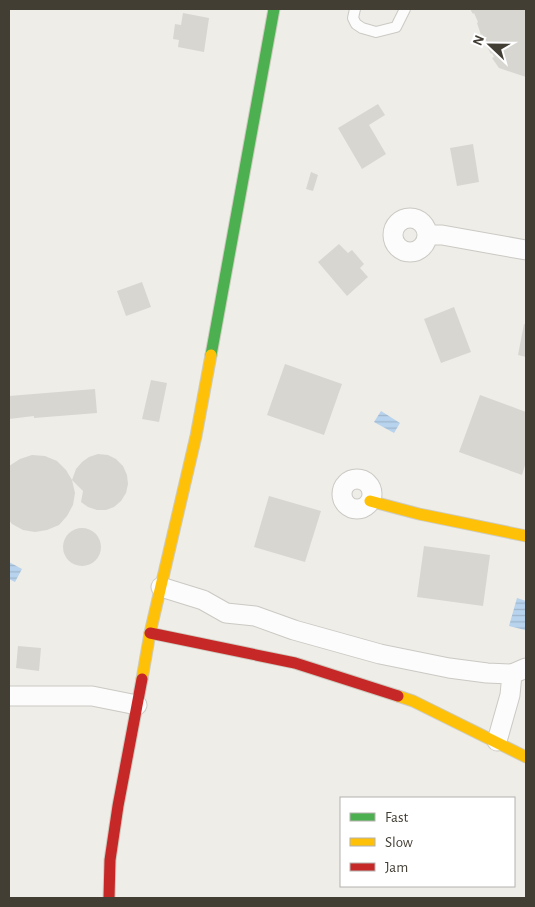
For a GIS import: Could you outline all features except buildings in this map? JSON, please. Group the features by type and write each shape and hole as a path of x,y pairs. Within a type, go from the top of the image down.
{"street":[{"path":"110,898 110,860 118,806 150,633 196,436 274,9"},
{"path":"428,235 442,234 526,250"},
{"path":"370,501 419,514 526,536"},
{"path":"161,587 203,600 226,612 256,616 294,630 380,654 450,668 487,673 519,671 497,741"},
{"path":"150,633 295,663 412,701 497,741 526,757"},
{"path":"9,696 92,696 137,705"}],"lane":[{"path":"355,9 353,18 356,24 376,32 396,27 405,9"}],"water":[{"path":"381,411 400,423 394,433 374,422"},
{"path":"9,562 22,569 15,582 9,579"},
{"path":"517,598 526,601 525,630 509,626"}],"traffic: fast":[{"path":"211,355 274,9"}],"traffic: slow":[{"path":"142,679 150,633 196,436 211,355"},
{"path":"370,501 419,514 526,536"},
{"path":"398,696 413,701 526,757"}],"traffic: jam":[{"path":"150,633 295,663 398,696"},
{"path":"109,898 110,860 118,806 142,679"}]}
